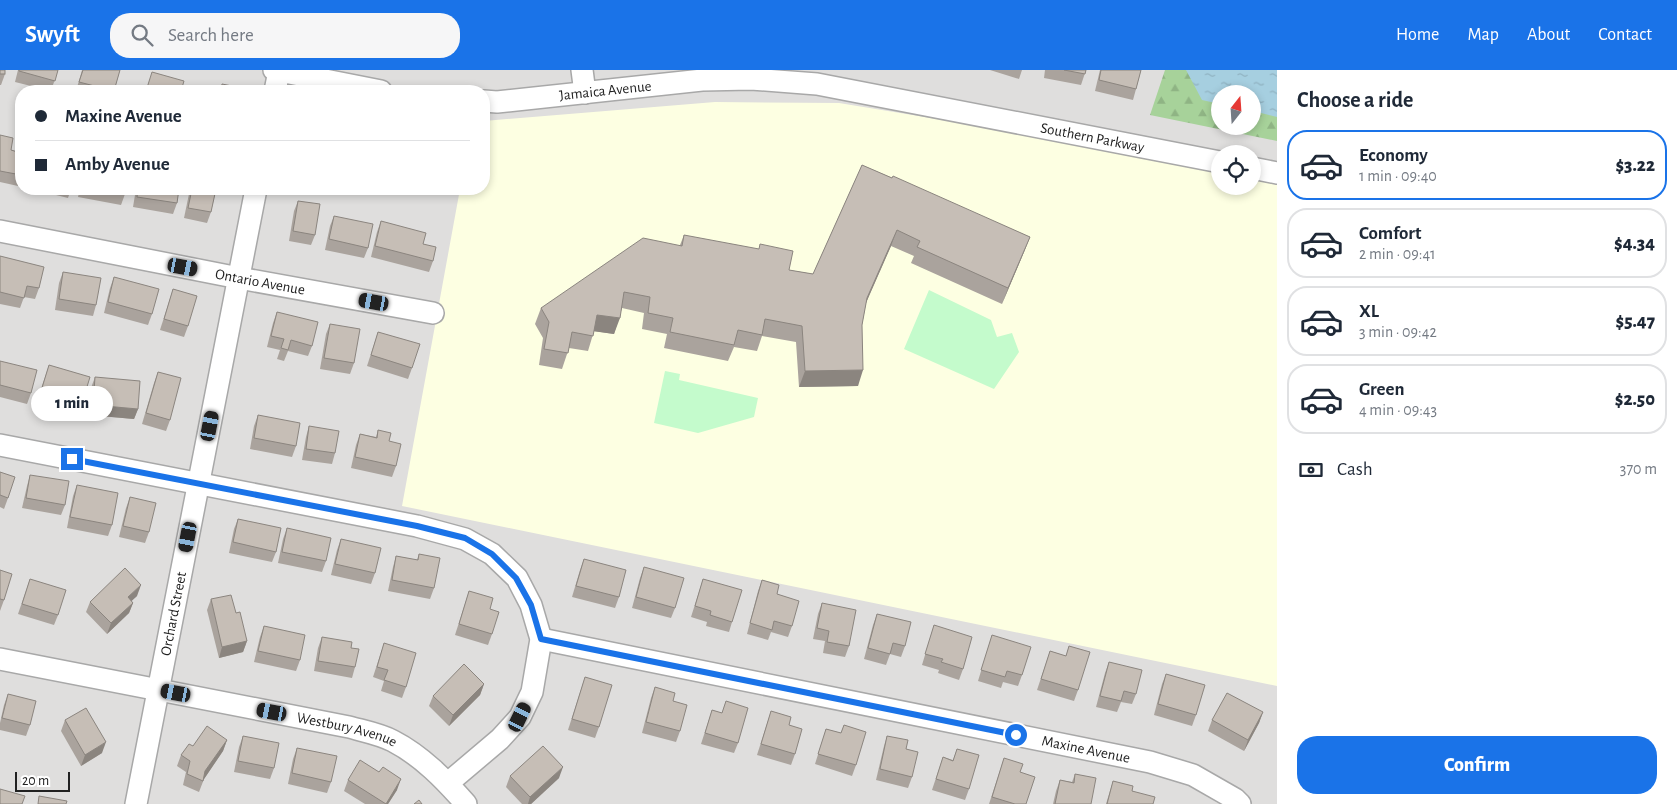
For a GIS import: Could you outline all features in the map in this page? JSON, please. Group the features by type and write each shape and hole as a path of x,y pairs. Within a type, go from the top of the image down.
{"street":[{"path":"582,70 585,92"},
{"path":"276,77 336,85"},
{"name":"Jamaica Avenue","path":"490,101 702,80 751,79 817,84 965,112"},
{"name":"Southern Parkway","path":"965,112 1211,160"},
{"path":"1261,170 1277,173"},
{"name":"Orchard Street","path":"136,804 255,195"},
{"name":"Ontario Avenue","path":"0,231 239,278 433,313"},
{"path":"0,445 417,526 465,538 492,554 516,578 531,605 541,639 532,692 520,717 500,739 448,783"},
{"name":"Maxine Avenue","path":"541,639 1150,762 1193,775 1235,799 1240,804"},
{"name":"Westbury Avenue","path":"0,659 349,727 375,735 392,741 425,763 448,783 466,804"}],"shaded area":[{"path":"0,70 1277,70 1277,804 0,804"},
{"path":"715,102 839,103 1211,164 1211,195 1261,195 1261,171 1277,174 1277,686 402,506 459,195 490,195 490,121"}],"green space":[{"path":"1165,70 1277,70 1277,141 1248,135 1261,135 1261,85 1211,85 1211,127 1150,115"},
{"path":"929,290 991,320 997,337 1012,333 1019,352 994,389 904,349"},
{"path":"665,371 680,374 679,380 758,398 754,417 698,433 654,423"}],"water":[{"path":"1186,70 1277,70 1277,117 1261,113 1261,85 1211,85 1211,102 1202,100"}],"building":[{"path":"0,70 5,70 5,74 0,74"},
{"path":"19,70 58,70 55,81"},
{"path":"83,70 120,70 116,85 91,85 79,82"},
{"path":"1064,70 1086,70 1085,74"},
{"path":"1101,70 1141,70 1136,89 1099,80"},
{"path":"152,72 184,81 183,85 148,85"},
{"path":"0,135 13,138 11,150 15,151 15,174 0,171"},
{"path":"862,165 892,178 893,176 1030,237 1008,288 917,247 920,241 897,230 867,298 862,325 863,370 805,371 802,326 765,319 762,335 738,330 734,345 670,332 673,318 648,313 650,297 624,292 620,318 597,315 593,336 572,332 568,353 544,349 549,322 541,308 643,238 682,246 684,235 759,249 760,244 793,251 789,270 813,274"},
{"path":"137,195 178,195 177,203 137,197"},
{"path":"191,195 215,195 211,212 188,208"},
{"path":"298,201 320,204 315,235 293,231"},
{"path":"334,216 373,224 368,248 329,239"},
{"path":"381,221 426,233 423,244 436,247 433,261 375,246"},
{"path":"0,256 44,267 39,288 27,286 24,298 0,292"},
{"path":"63,272 101,278 96,305 59,299"},
{"path":"114,277 159,289 152,314 108,302"},
{"path":"173,289 197,296 188,326 164,319"},
{"path":"277,312 318,322 312,346 291,340 288,350 281,348 284,339 271,336"},
{"path":"330,324 360,329 354,363 324,358"},
{"path":"378,332 420,344 412,368 371,355"},
{"path":"0,361 37,370 31,393 0,385"},
{"path":"49,365 90,377 82,403 41,391"},
{"path":"158,372 181,378 170,420 146,413"},
{"path":"95,377 140,381 138,409 93,405"},
{"path":"258,415 300,423 296,446 254,438"},
{"path":"309,426 339,431 335,453 306,449"},
{"path":"378,430 391,433 389,441 401,444 396,466 355,457 360,434 377,438"},
{"path":"0,472 15,477 8,498 0,495"},
{"path":"30,475 69,481 65,505 26,498"},
{"path":"77,485 118,493 112,525 70,517"},
{"path":"130,497 156,503 149,532 123,526"},
{"path":"238,519 281,528 276,552 233,542"},
{"path":"287,528 331,538 326,561 282,552"},
{"path":"341,539 381,548 375,573 335,564"},
{"path":"419,554 440,558 434,588 392,580 396,556 418,560"},
{"path":"584,559 626,570 619,597 576,586"},
{"path":"644,567 684,578 675,608 636,597"},
{"path":"125,568 141,585 128,597 133,603 111,623 90,602"},
{"path":"0,570 12,574 4,600 0,599"},
{"path":"30,579 66,590 58,615 22,604"},
{"path":"703,579 742,590 732,622 710,615 711,611 695,606"},
{"path":"762,580 779,585 777,594 799,601 792,626 774,621 772,630 750,623"},
{"path":"469,591 493,598 490,609 499,612 492,634 459,624"},
{"path":"231,595 236,613 240,612 247,641 222,647 211,599"},
{"path":"822,603 856,610 849,646 827,642 829,631 817,628"},
{"path":"877,614 911,622 905,646 893,643 890,654 868,648"},
{"path":"934,625 972,637 963,669 941,662 943,659 925,654"},
{"path":"264,626 305,635 300,660 258,651"},
{"path":"992,635 1031,647 1022,675 1007,671 1005,677 981,670"},
{"path":"322,637 352,642 351,648 359,649 355,667 318,661"},
{"path":"384,643 416,653 406,687 384,680 388,670 377,667"},
{"path":"1069,646 1090,652 1078,690 1041,679 1050,651 1066,656"},
{"path":"1109,662 1142,670 1136,694 1124,691 1121,701 1100,696"},
{"path":"464,664 484,684 453,715 433,696"},
{"path":"1166,674 1205,685 1196,715 1158,704"},
{"path":"585,677 612,685 599,727 572,719"},
{"path":"655,687 675,693 673,701 687,705 680,731 646,722"},
{"path":"1227,693 1263,712 1248,740 1212,720"},
{"path":"8,694 36,701 30,725 2,718"},
{"path":"726,701 748,708 738,743 705,733 712,710 722,713"},
{"path":"86,708 106,742 85,755 65,720"},
{"path":"771,711 791,717 789,725 802,729 795,754 761,744"},
{"path":"844,725 866,732 856,765 818,754 826,729 841,733"},
{"path":"207,726 227,740 205,771 203,781 187,774 190,761 181,755 189,744 193,746"},
{"path":"243,736 279,743 274,768 238,761"},
{"path":"887,736 908,740 906,749 918,752 912,777 880,769"},
{"path":"543,746 563,767 530,797 510,776"},
{"path":"297,748 337,756 331,782 292,773"},
{"path":"957,749 979,755 969,789 936,779 943,757 953,761"},
{"path":"1004,758 1023,764 1020,772 1035,777 1026,804 1015,804 992,797"},
{"path":"360,760 379,772 383,767 401,779 386,804 348,780"},
{"path":"1075,774 1096,778 1091,804 1055,804 1060,780 1074,783"},
{"path":"1113,781 1133,786 1132,791 1155,797 1153,804 1107,804"},
{"path":"0,789 25,796 22,804 0,804"},
{"path":"39,796 67,801 66,804 38,804"},
{"path":"419,800 422,804 414,804"}],"route":[{"path":"72,459 417,526 465,538 492,554 516,578 531,605 541,639 1016,735"}]}
